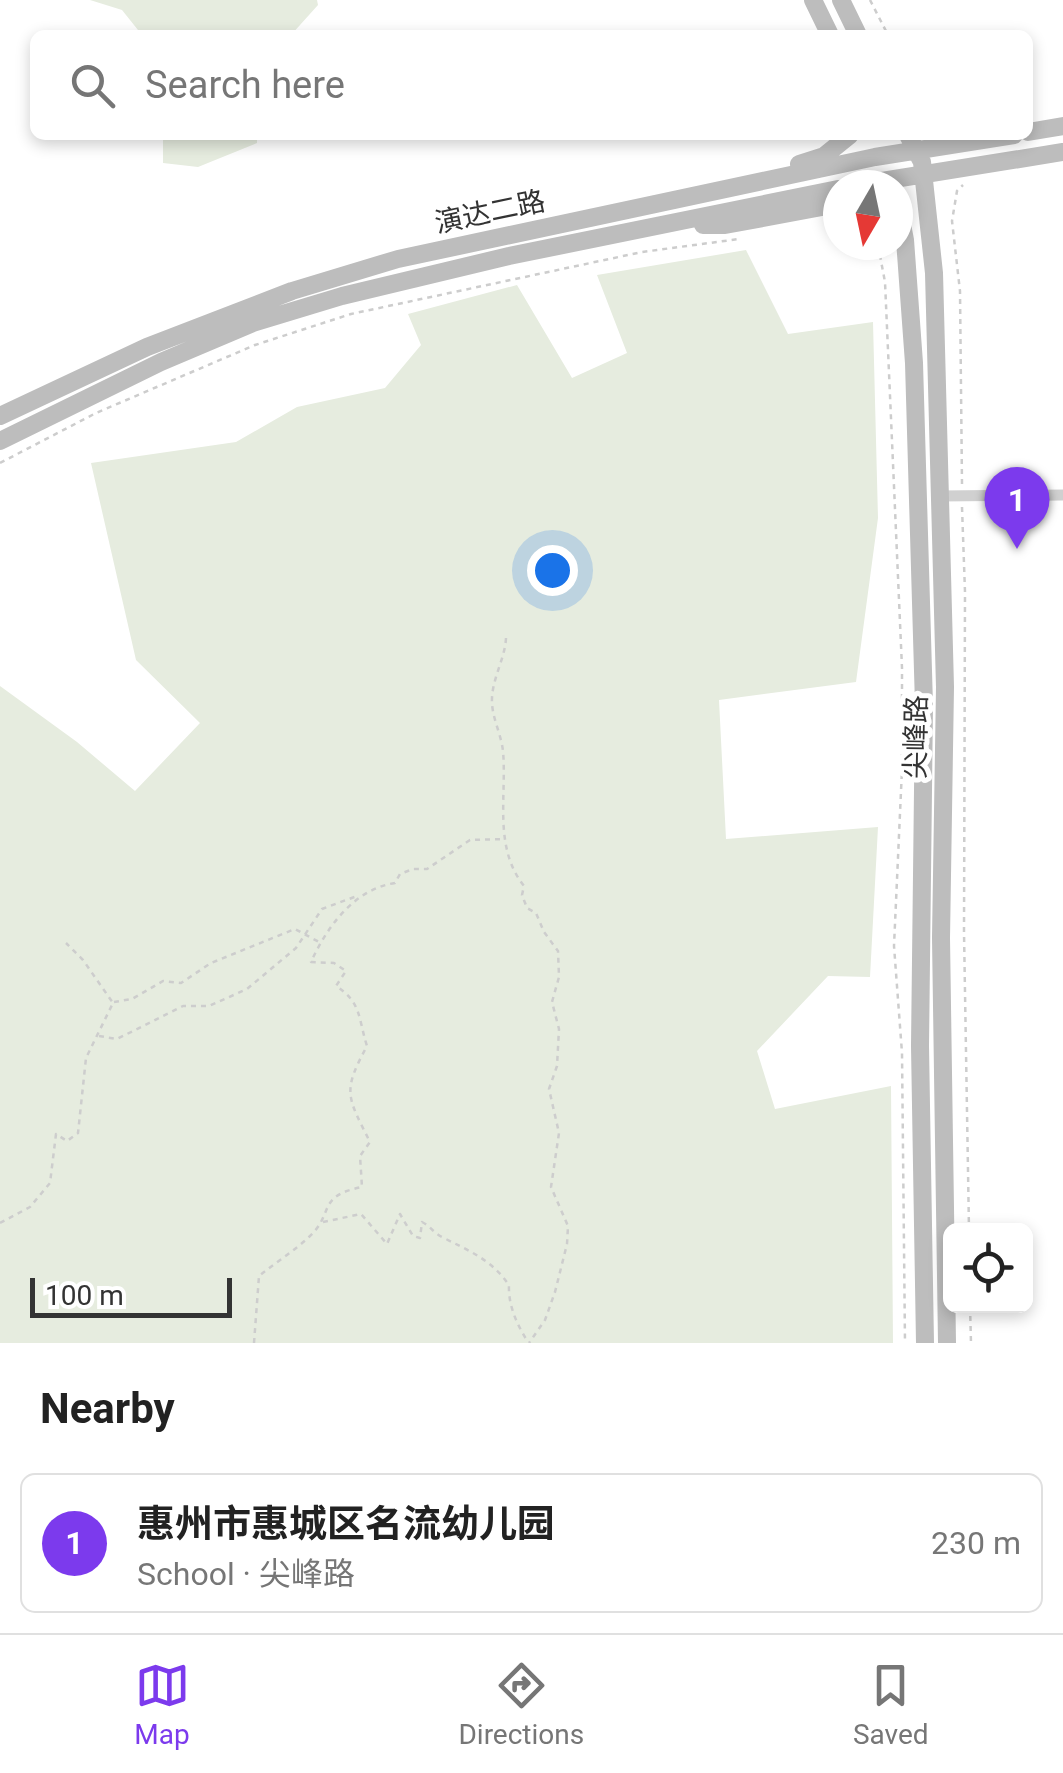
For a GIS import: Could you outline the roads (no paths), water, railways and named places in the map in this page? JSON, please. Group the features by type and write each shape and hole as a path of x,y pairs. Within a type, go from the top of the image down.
{"main road":[{"path":"813,0 828,30"},
{"path":"841,0 856,30"},
{"path":"1033,131 1063,126"},
{"path":"714,192 824,156 844,140"},
{"path":"881,140 890,170"},
{"name":"尖峰路","path":"910,140 924,174 934,273 944,658 941,938 948,1343"},
{"name":"演达二路","path":"0,416 138,351 292,291 398,259 886,156 987,140"},
{"path":"913,177 1063,152"},
{"name":"演达二路","path":"0,441 146,369 254,324 299,310 380,287 823,192"},
{"path":"672,224 725,225 823,207"},
{"path":"556,226 560,247"},
{"path":"897,260 908,289"},
{"name":"尖峰路","path":"906,260 914,363 922,658 920,1046 925,1343"},
{"path":"292,291 299,310"},
{"path":"138,351 146,369"},
{"path":"922,658 944,658"}],"street":[{"path":"940,496 1063,495"}],"place":[{"name":"惠州市惠城区名流幼儿园","path":"1017,549"}]}
